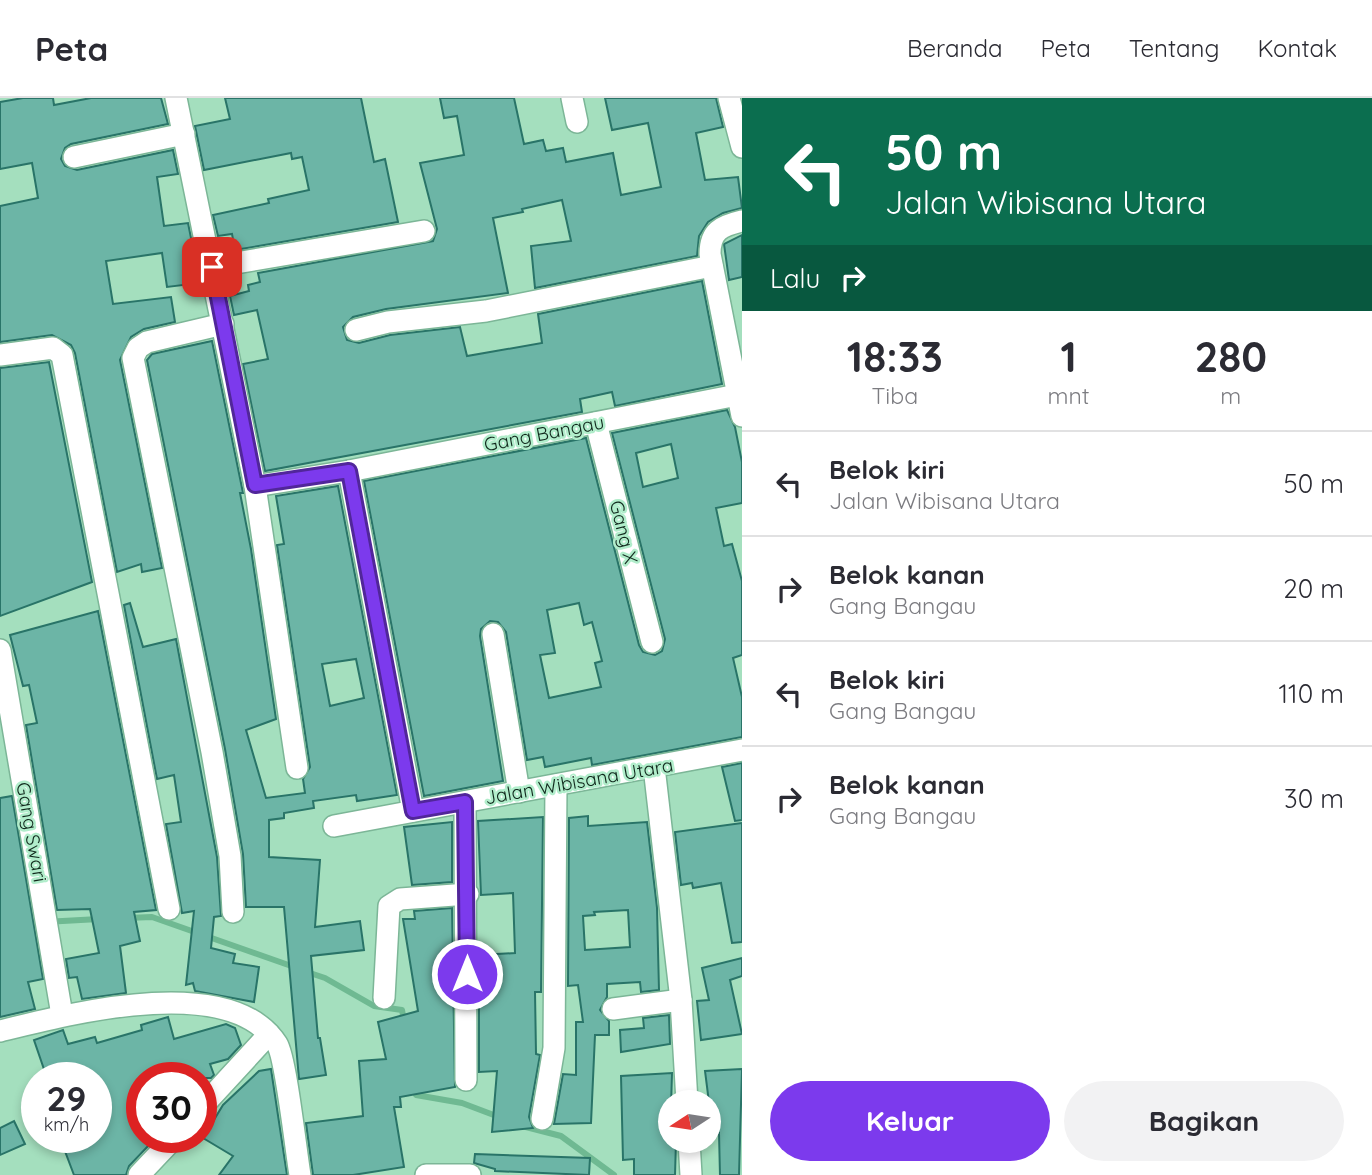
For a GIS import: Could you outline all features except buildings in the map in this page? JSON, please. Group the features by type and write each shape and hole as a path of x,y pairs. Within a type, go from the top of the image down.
{"street":[{"path":"176,98 255,485 297,768"},
{"path":"572,98 577,122"},
{"path":"729,98 742,147"},
{"path":"74,157 184,135"},
{"name":"Gang Bangau","path":"255,485 349,471 597,423 741,402 712,266 710,241 719,228 742,221"},
{"path":"212,267 425,231"},
{"path":"356,330 388,322 486,311 712,266"},
{"path":"223,324 147,342 138,348 133,358 214,765 230,856 233,912"},
{"path":"0,355 53,348 62,355 169,909"},
{"name":"Gang X","path":"597,423 652,642"},
{"path":"349,471 413,811"},
{"path":"493,634 519,792"},
{"name":"Gang Swari","path":"0,650 62,1016"},
{"name":"Jalan Wibisana Utara","path":"334,826 742,750"},
{"path":"654,767 681,999 686,1090"},
{"path":"542,1119 554,1048 556,785"},
{"path":"465,802 468,894 466,1080"},
{"path":"384,998 389,906 400,899 468,894"},
{"path":"613,1009 681,999"},
{"path":"0,1031 62,1016 170,1001 207,1005 232,1012 261,1026 279,1047 300,1175"},
{"path":"217,1091 269,1034"},
{"path":"139,1175 160,1153"},
{"path":"690,1153 691,1175"},
{"path":"426,1175 470,1175"}],"waterway":[{"path":"127,918 152,917 297,968"},
{"path":"26,923 99,919"},
{"path":"307,972 325,978 374,1006 402,1010 404,1021"},
{"path":"415,1087 416,1095 462,1103 499,1117"},
{"path":"522,1126 561,1136 614,1175"}],"route":[{"path":"212,267 255,485 349,471 413,811 465,802 467,974"}]}
